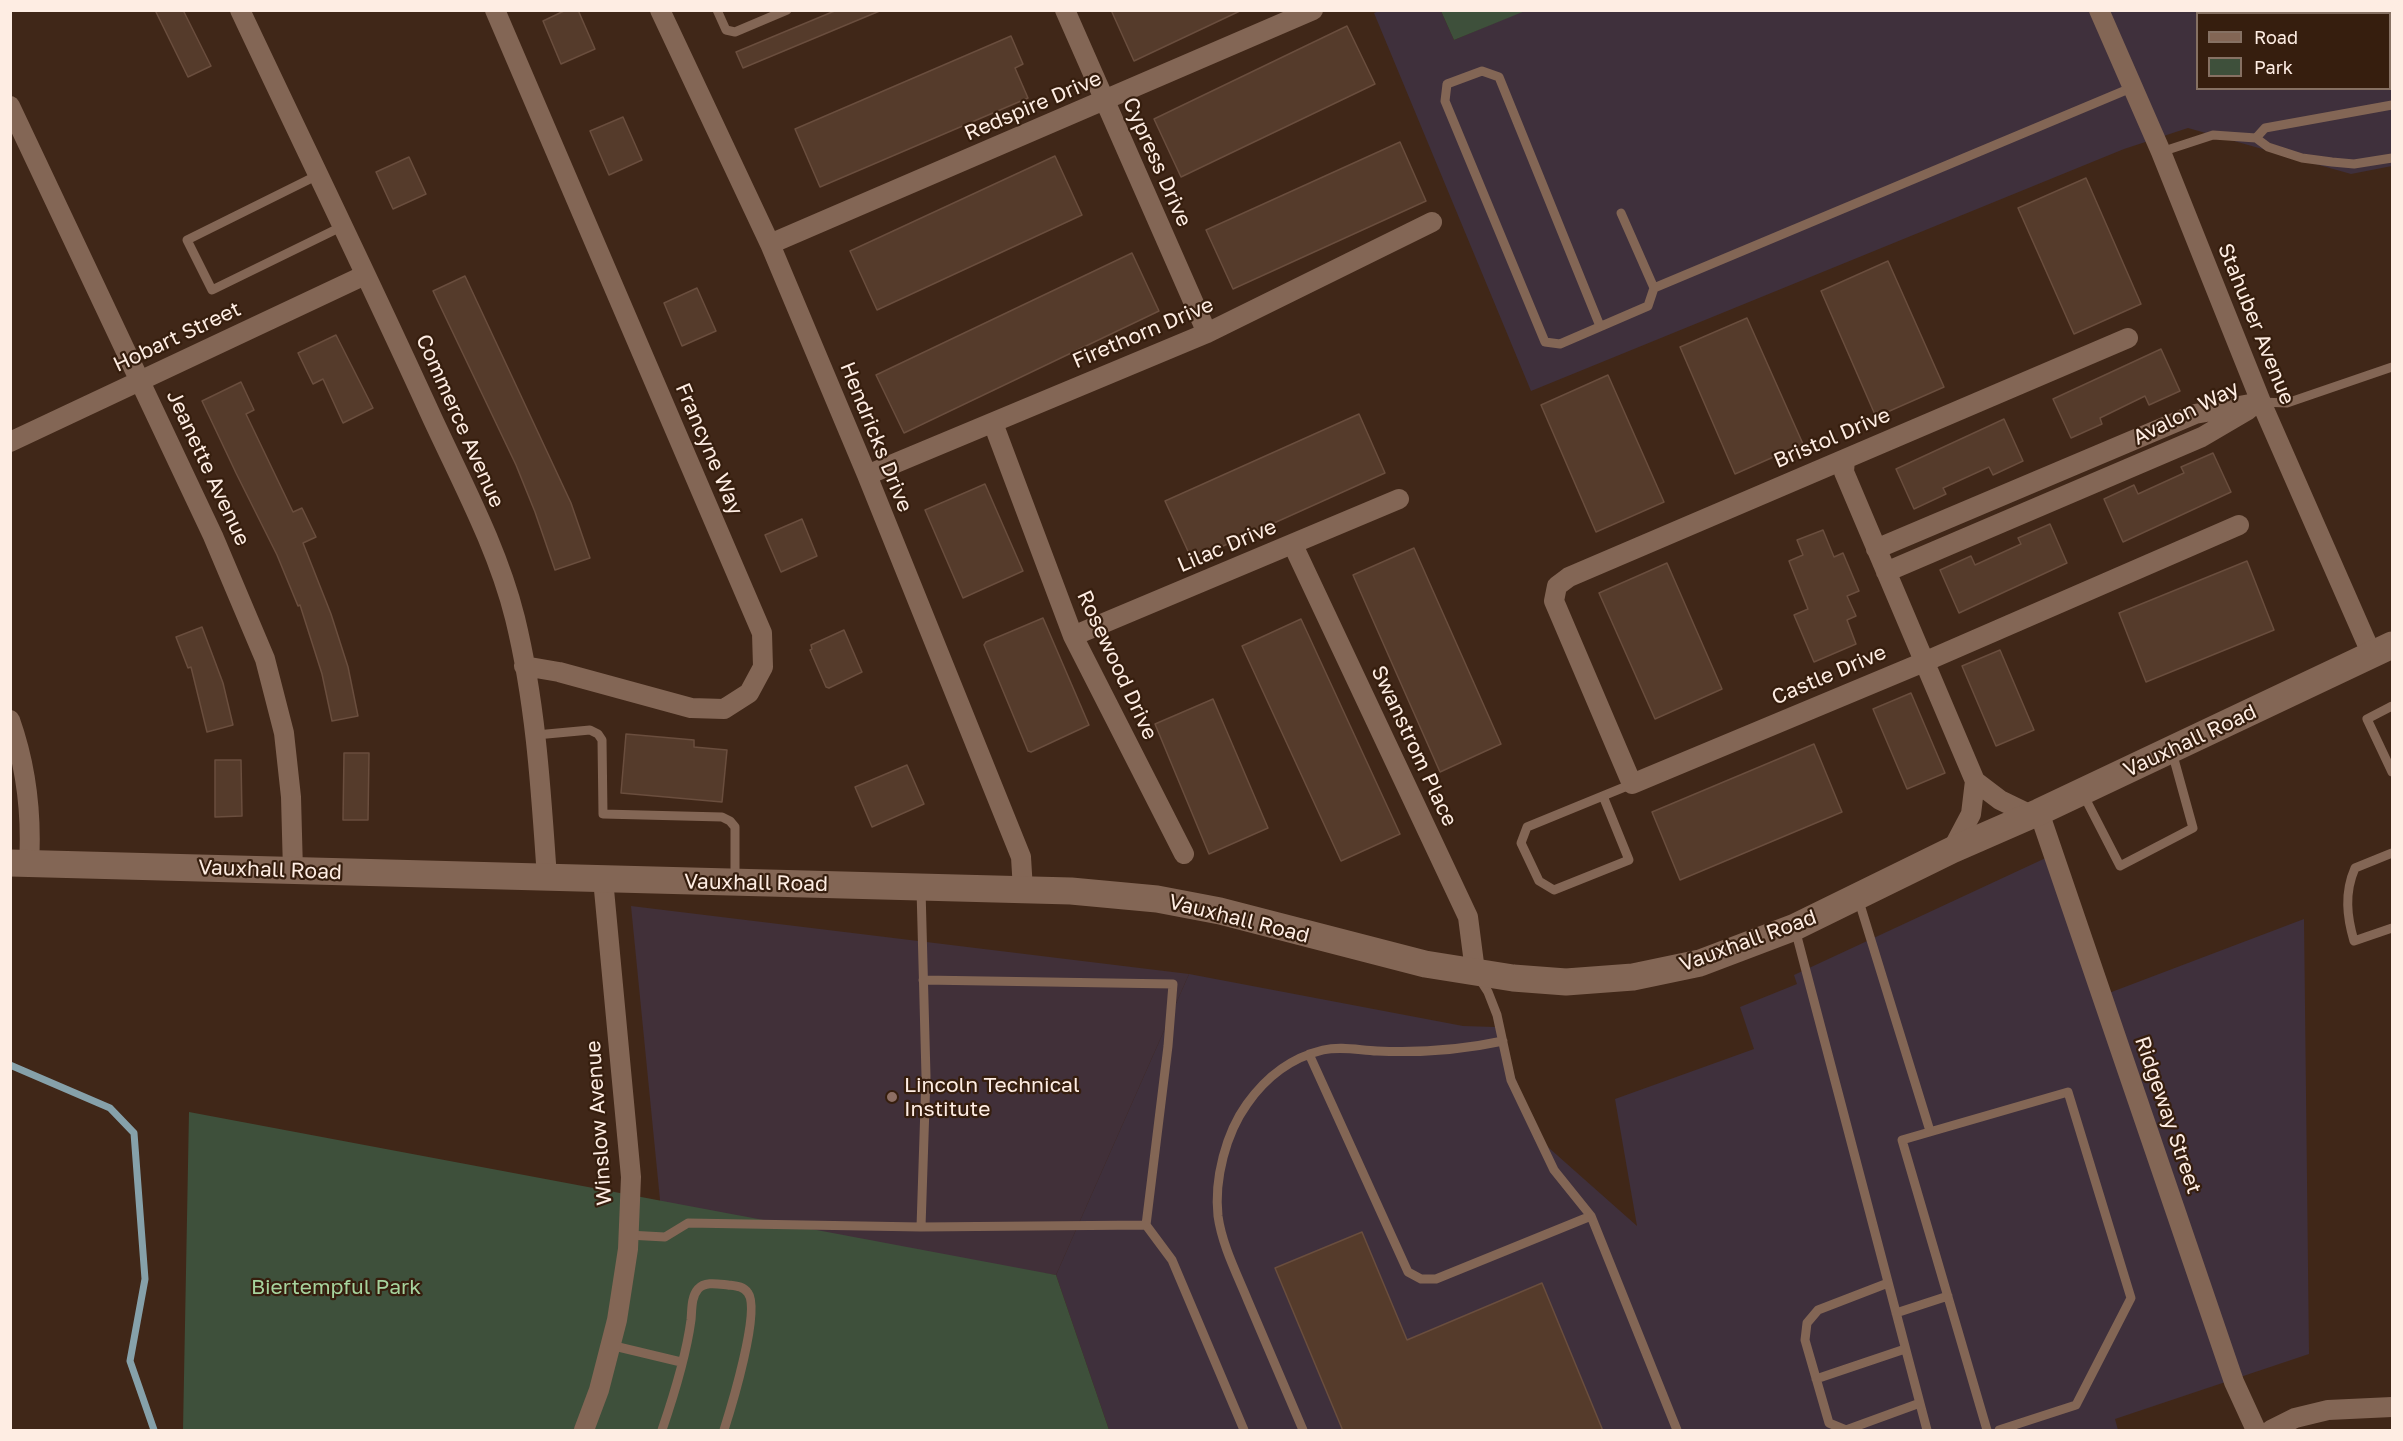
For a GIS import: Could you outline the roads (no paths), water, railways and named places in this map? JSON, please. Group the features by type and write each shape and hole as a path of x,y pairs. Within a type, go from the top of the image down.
{"street":[{"name":"Commerce Avenue","path":"240,10 378,299 484,532 514,618 524,666 536,735 547,878"},
{"name":"Francyne Way","path":"495,10 762,633 764,667 749,693 724,709 691,708 559,672 524,666"},
{"name":"Hendricks Drive","path":"660,10 770,244 867,475 1021,857 1023,890"},
{"name":"Cypress Drive","path":"1065,10 1208,333"},
{"name":"Redspire Drive","path":"770,244 1313,10"},
{"name":"Stahuber Avenue","path":"2099,10 2131,88 2161,152 2261,402 2382,650"},
{"name":"Jeanette Avenue","path":"10,106 141,380 217,545 265,659 284,734 291,797 293,871"},
{"name":"Firethorn Drive","path":"867,475 1208,333 1432,222"},
{"name":"Hobart Street","path":"10,442 365,275"},
{"name":"Bristol Drive","path":"1632,784 1554,601 1557,586 1569,577 2128,338"},
{"name":"Avalon Way","path":"1876,549 2195,414 2261,402"},
{"name":"Avalon Way","path":"1886,572 2202,437 2261,402"},
{"name":"Rosewood Drive","path":"993,423 1073,636 1184,854"},
{"path":"1845,459 1844,472 1975,781 2000,800 2035,814"},
{"name":"Lilac Drive","path":"1073,636 1400,499"},
{"name":"Castle Drive","path":"1632,784 1924,662 2239,525"},
{"name":"Swanstrom Place","path":"1293,545 1467,917 1475,971"},
{"name":"Vauxhall Road","path":"20,863 1071,891 1157,899 1220,911 1425,964 1513,978 1566,982 1633,977 1700,963 1795,927 1952,850 2035,814 2382,650"},
{"path":"10,720 25,770 30,802 20,863"},
{"path":"1952,850 1971,814 1975,781"},
{"name":"Ridgeway Street","path":"2035,814 2234,1382 2256,1431"},
{"name":"Winslow Avenue","path":"584,1431 599,1390 617,1320 628,1235 631,1177 603,879"},
{"path":"2271,1431 2295,1418 2328,1410 2392,1407"}],"lane":[{"path":"717,10 726,30 735,32 787,10"},
{"path":"1600,326 1498,77 1482,70 1448,84 1445,101 1545,342 1560,344 1647,306 1654,288 1621,213"},
{"path":"1654,288 2131,88"},
{"path":"2256,138 2265,128 2392,105"},
{"path":"2161,152 2213,135 2256,138 2268,147 2302,158 2332,162 2354,164 2392,158"},
{"path":"318,175 187,240 212,290 343,226"},
{"path":"2261,402 2287,403 2392,367"},
{"path":"2392,706 2367,719 2392,772"},
{"path":"536,735 590,730 598,734 602,740 603,814 722,817 730,820 735,827 735,882"},
{"path":"2082,792 2120,866 2193,828 2171,750"},
{"path":"1603,796 1629,860 1554,890 1539,881 1521,843 1527,827 1632,784"},
{"path":"2392,853 2355,868 2348,884 2348,919 2354,942 2392,928"},
{"path":"921,887 926,1076 921,1227"},
{"path":"1858,896 1930,1131"},
{"path":"1795,927 1927,1431"},
{"path":"1475,971 1488,992 1503,1041 1511,1080 1554,1170 1591,1216 1677,1431"},
{"path":"923,980 1173,984 1168,1046 1146,1225 1172,1260 1244,1431"},
{"path":"1303,1431 1222,1236 1218,1215 1218,1182 1226,1148 1239,1115 1257,1090 1282,1068 1309,1054 1341,1047 1377,1051 1459,1049 1503,1041"},
{"path":"1309,1054 1408,1272 1414,1276 1421,1279 1436,1279 1591,1216"},
{"path":"1987,1431 1902,1140 2068,1092 2131,1298 2076,1405 1999,1431"},
{"path":"628,1235 665,1236 688,1223 921,1227 1146,1225"},
{"path":"662,1431 690,1324 694,1295 699,1287 708,1283 740,1286 748,1292 752,1300 750,1327 741,1370 724,1431"},
{"path":"1888,1283 1818,1310 1807,1323 1805,1341 1829,1423 1846,1430 1920,1403"},
{"path":"1896,1313 1948,1296"},
{"path":"610,1345 681,1362"},
{"path":"1816,1378 1905,1349"}],"waterway":[{"path":"10,1065 110,1108 134,1133 145,1279 130,1361 154,1430"}],"place":[{"name":"Lincoln Technical Institute","path":"892,1097"}],"park label":[{"name":"Biertempful Park","path":"336,1287"}]}
